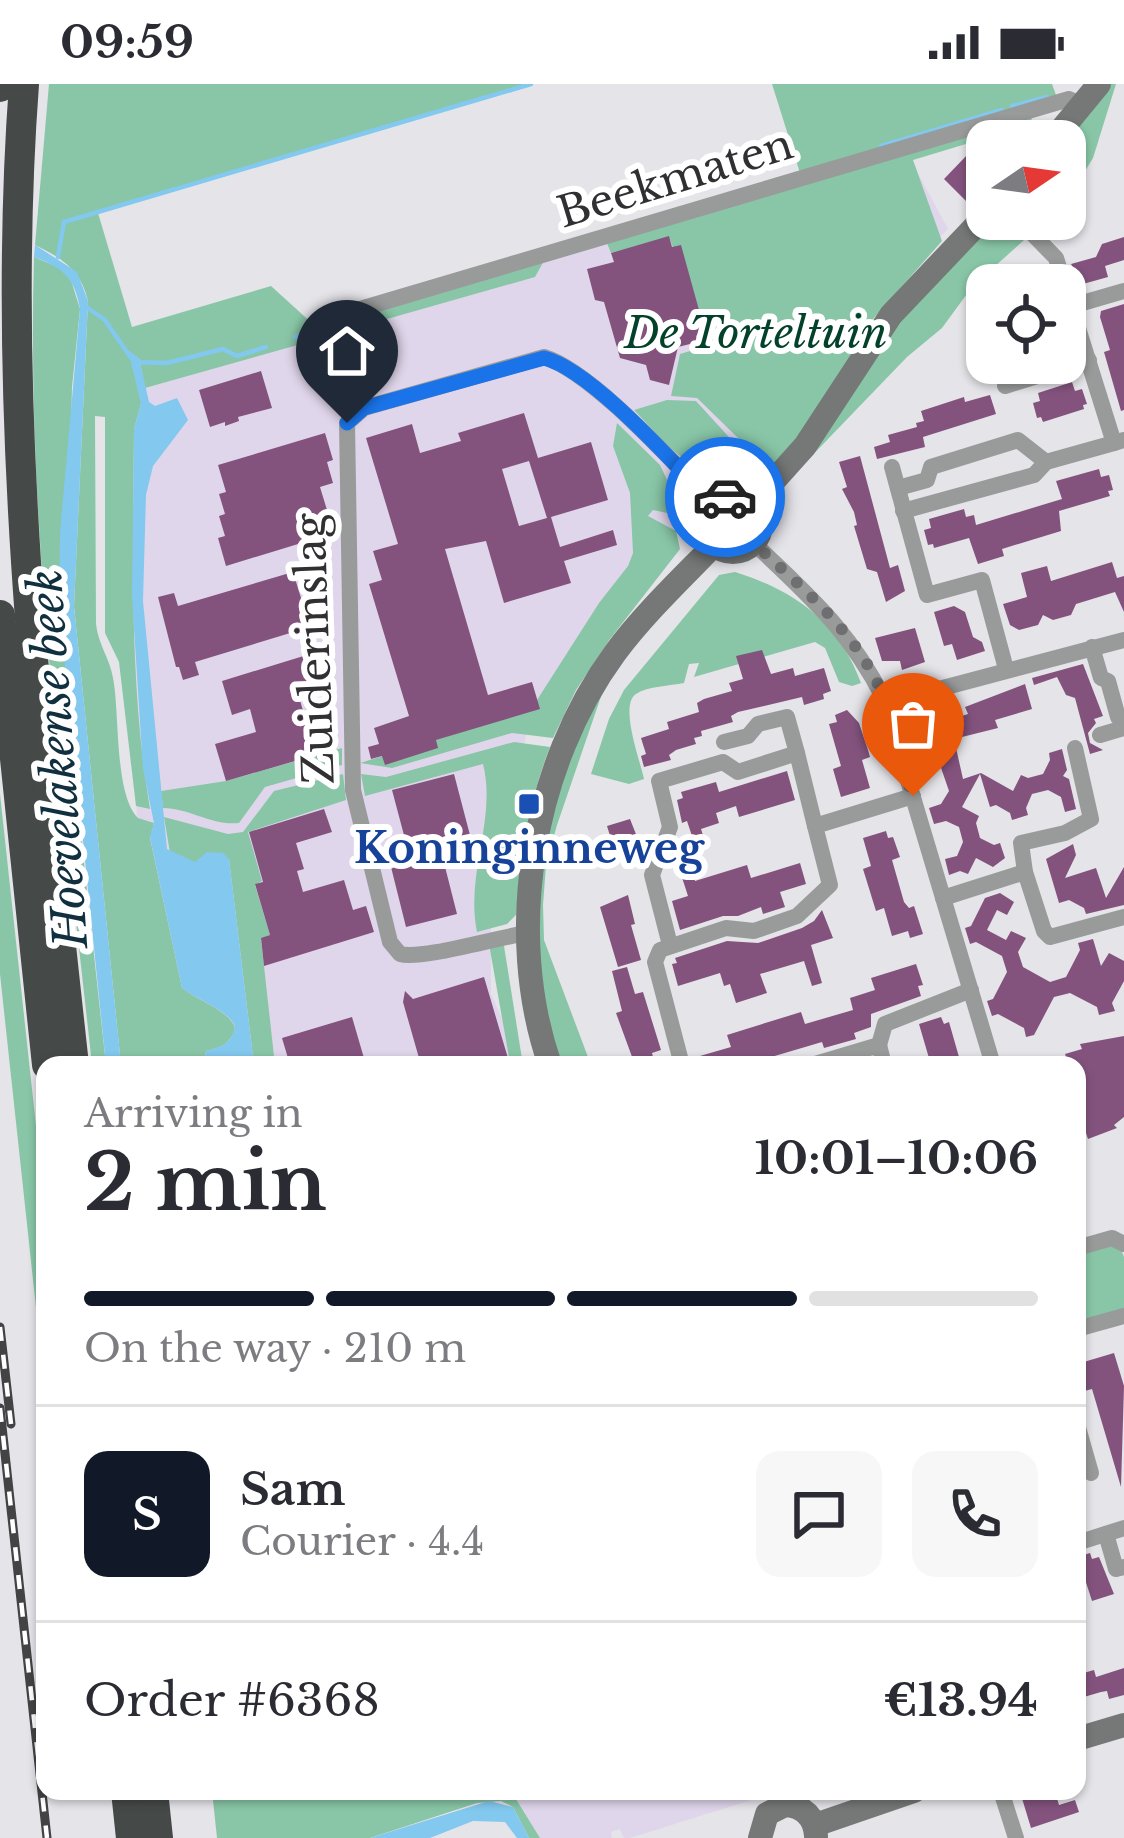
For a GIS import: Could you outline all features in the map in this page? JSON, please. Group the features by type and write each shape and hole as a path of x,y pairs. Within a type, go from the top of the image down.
{"highway":[{"path":"24,84 13,267 17,503 73,1056"},
{"path":"0,614 46,1056"},
{"path":"127,1800 131,1838"},
{"path":"154,1800 158,1838"}],"main road":[{"path":"1070,120 1099,84"},
{"path":"752,504 805,446 890,315 966,236"},
{"path":"733,496 752,504 761,523 754,543 734,552 714,545 706,534 705,521 713,504 733,496"},
{"path":"548,1056 532,980 528,933 533,862 546,804 572,724 615,653 714,545"},
{"path":"1086,1736 1124,1725"},
{"path":"760,1838 767,1814 781,1800"},
{"path":"786,1800 806,1812 815,1832 892,1800"}],"street":[{"name":"Beekmaten","path":"353,358 342,337 329,331 350,312 1070,98 1083,105"},
{"path":"1038,240 1058,264"},
{"path":"1086,302 1124,291"},
{"path":"903,512 1034,475 1046,462 1119,442 1086,350"},
{"name":"Zuiderinslag","path":"528,933 418,956 400,954 390,942 353,790 347,423 364,408 544,358 559,362 589,383 713,504"},
{"path":"1005,386 1089,360"},
{"path":"898,488 927,480 931,466 1018,440 1046,462"},
{"path":"892,467 927,595 982,580 1006,669"},
{"path":"754,543 859,650 886,703 990,1056"},
{"path":"886,703 1124,640"},
{"path":"1092,647 1121,723 1100,735"},
{"path":"680,1056 655,962 660,950 726,928 754,931 797,916 830,885 787,717 758,724 748,736 724,742"},
{"path":"1075,748 1091,819 1065,833 1021,843 1025,872 1050,937 1124,917"},
{"path":"670,945 652,875 670,827 659,782 723,762 738,772 796,753"},
{"path":"815,826 913,796"},
{"path":"943,898 1025,872"},
{"path":"882,1056 879,1045 885,1024 970,990"},
{"path":"842,1056 879,1045"},
{"path":"1086,1245 1112,1238 1124,1244"},
{"path":"1086,1327 1124,1316"},
{"path":"1086,1456 1091,1473"},
{"path":"1086,1540 1124,1528"},
{"path":"1106,1534 1115,1570 1124,1567"},
{"path":"1004,1800 1016,1838"}],"shaded area":[{"path":"905,149 948,229 888,288 756,453 637,571 527,731 491,889 491,994 519,1056 140,1056 131,388"},
{"path":"517,1800 749,1800 630,1838 624,1838 620,1829 611,1832 612,1838 540,1838"}],"green space":[{"path":"49,84 532,84 98,213 132,327 271,286 315,326 338,320 345,326 344,332 145,388 139,358 141,404 134,429 134,620 138,715 150,809 136,806 119,662 105,633 105,417 95,416 96,624 113,678 125,791 138,818 154,823 150,838 182,988 219,1010 235,1027 225,1044 206,1051 205,1056 120,1056 74,606 88,301 69,266 35,245"},
{"path":"772,84 1052,84 1056,95 966,120 800,173"},
{"path":"1107,84 1116,84 1086,170 1086,120 1081,120"},
{"name":"De Torteltuin","path":"966,133 966,144 913,160 942,241 866,327 820,412 771,470 697,398 671,396 680,354 700,348 696,336 704,328 669,237 611,253 606,241"},
{"path":"969,240 1024,240 997,264 966,264 966,295 942,328 907,357 802,466 878,343"},
{"path":"34,257 70,277 80,309 72,387 65,689 105,1056 91,1056 59,763 41,561"},
{"path":"545,259 535,277 359,327 356,315"},
{"path":"667,400 696,401 738,447 733,455 737,459 744,454 761,471 701,467 679,455 634,410"},
{"path":"617,423 660,465 678,503 672,514 653,510 648,516 676,531 680,549 610,639 576,690 553,738 512,733 392,768 360,763 530,711 633,553 630,493 613,446"},
{"path":"735,572 777,589 813,612 841,643 861,683 839,682 825,648 815,642 694,677 699,663 689,664 684,683 647,689 631,700 630,721 644,779 629,784 591,774 624,690 719,575"},
{"path":"608,676 557,825 546,865 543,905 544,940 588,1056 554,1056 540,999 537,887 560,774"},
{"path":"514,742 550,747 527,830 516,915 507,924 477,932 475,889 486,806 483,764 365,796 361,774 386,777"},
{"path":"342,748 342,765 265,787 239,823 163,808 161,791 226,781"},
{"path":"343,774 346,800 248,832 262,881 255,885 270,935 261,939 274,1056 253,1056 229,859 195,863 170,853 164,817 228,834 243,832 274,791"},
{"path":"0,794 36,1126 36,1308 0,974"},
{"path":"489,944 504,946 522,1056 509,1056"},
{"path":"1119,1244 1124,1257 1124,1313 1086,1325 1086,1249"},
{"path":"213,1800 517,1800 540,1838 529,1838 513,1807 501,1801 477,1803 370,1838 217,1838"}],"water":[{"path":"35,245 77,272 88,301 74,606 120,1056 105,1056 59,606 60,533 80,309 71,282 53,265 34,257"},
{"path":"128,350 139,358 149,402 155,406 177,398 188,420 153,466 146,495 143,601 167,849 195,862 207,852 223,853 229,859 253,1056 205,1056 206,1051 225,1044 235,1026 219,1010 182,988 150,837 154,823 143,769 132,596 134,429 141,404"},
{"path":"489,1801 513,1807 529,1838 517,1838 505,1822 473,1821 430,1838 370,1838"}],"building":[{"path":"966,156 966,201 944,179"},
{"path":"669,236 672,247 681,245 704,328 696,336 698,342 678,347 669,385 650,380 646,365 620,358 604,302 595,300 587,269 614,262 611,253"},
{"path":"1124,237 1124,260 1105,266 1108,277 1086,283 1086,264 1071,264 1096,257 1102,244"},
{"path":"1124,304 1121,411 1104,352 1110,350 1100,317 1101,311"},
{"path":"261,371 272,408 210,427 199,390"},
{"path":"1073,384 1075,391 1082,389 1087,404 1043,422 1033,403 1040,401 1038,393"},
{"path":"990,395 996,414 923,437 925,447 877,459 874,447 890,442 888,435 917,427 916,423 924,421 921,411 964,397 965,402"},
{"path":"524,413 538,458 591,442 608,500 551,517 560,547 613,530 617,545 564,561 571,583 504,603 486,541 445,549 488,695 532,682 540,709 436,740 438,748 385,765 382,756 371,759 368,747 379,744 374,728 409,716 369,584 382,580 373,551 398,544 366,438 412,424 420,453 461,441 458,433","holes":["529,461 547,518 519,526 502,469"]},
{"path":"325,433 333,460 327,462 333,483 320,487 334,533 226,566 218,538 225,536 219,494 226,492 218,465"},
{"path":"860,456 890,568 898,565 905,591 886,602 877,572 867,569 854,512 842,489 847,487 839,462"},
{"path":"1099,469 1101,477 1109,475 1110,496 1059,511 1061,531 1002,549 1004,556 978,564 969,538 934,548 928,545 924,530 931,528 929,519 964,509 966,517 974,515 976,525 1062,499 1056,481"},
{"path":"1112,562 1117,578 1124,576 1124,612 1115,592 1076,604 1071,615 1053,620 1043,615 1038,625 1019,630 1010,625 1003,604 1027,597 1021,573 1047,566 1051,581"},
{"path":"293,572 310,627 195,662 199,675 183,680 158,597 174,593 178,606"},
{"path":"954,606 965,612 973,637 985,651 957,660 952,644 944,646 934,612"},
{"path":"915,628 925,662 902,670 900,661 882,661 875,638"},
{"path":"762,650 771,674 793,668 795,676 824,668 831,691 823,694 824,699 804,705 802,697 738,712 731,716 733,722 701,731 702,736 694,738 696,744 676,750 669,755 671,760 644,767 641,738 669,729 667,722 699,712 697,703 704,699 732,691 729,683 743,679 736,656"},
{"path":"310,654 321,691 299,697 316,755 226,781 215,744 256,732 250,709 232,715 222,681"},
{"path":"1083,664 1103,716 1094,719 1088,733 1090,743 1103,750 1090,754 1075,698 1066,695 1057,677 1034,685 1032,678"},
{"path":"1025,684 1032,709 995,720 998,728 954,739 963,779 981,773 1013,791 1021,775 1043,774 1049,753 1062,749 1067,770 1063,776 1069,779 1076,809 1065,812 1061,797 1048,790 1032,794 1028,815 1012,820 1010,813 996,805 990,807 980,774 962,807 979,816 980,838 1000,843 1005,858 993,867 976,858 968,874 949,875 945,859 957,856 963,842 959,827 946,821 934,824 929,808 941,804 949,791 927,727 968,714 965,707"},
{"path":"847,710 859,723 868,750 870,757 862,760 870,788 841,797 833,769 841,766 829,724"},
{"path":"787,771 795,800 739,817 736,806 716,813 719,823 701,829 706,845 696,848 687,821 682,823 677,800 683,798 681,792 716,782 719,792"},
{"path":"454,774 471,839 440,847 457,914 406,927 389,859 409,854 392,790"},
{"path":"324,809 332,832 296,843 304,869 297,871 303,892 344,880 353,910 366,906 374,932 264,966 261,938 270,935 255,884 263,882 249,832"},
{"path":"630,819 645,857 633,865 628,851 616,855 607,826"},
{"path":"886,831 900,857 892,860 904,902 909,908 914,906 923,934 910,938 908,931 892,936 884,908 876,911 863,869 871,866 863,838"},
{"path":"1073,844 1076,855 1065,878 1096,868 1106,898 1124,867 1124,905 1086,914 1069,900 1059,903 1046,859"},
{"path":"687,856 695,881 747,865 751,878 800,863 806,884 780,892 785,907 763,914 761,907 680,930 672,901 688,896 676,859"},
{"path":"1000,893 1014,902 1007,915 997,910 987,930 1006,940 1011,931 1026,938 1018,952 1023,967 1050,982 1066,977 1080,950 1078,943 1093,939 1101,966 1109,953 1124,961 1124,981 1112,1003 1115,1011 1099,1015 1097,1007 1070,993 1054,997 1034,1035 1026,1037 1024,1028 998,1014 992,1016 987,1001 993,999 1007,972 1002,956 976,942 970,944 965,928 971,926 985,898"},
{"path":"628,895 641,960 618,967 600,907"},
{"path":"822,910 833,938 811,945 822,983 812,986 804,961 760,974 767,993 736,1003 730,984 724,986 720,973 678,986 672,964 677,963 675,958 727,941 758,943 802,928"},
{"path":"916,964 923,985 918,986 921,996 871,1014 871,1027 854,1033 856,1039 824,1048 822,1042 775,1056 700,1056 731,1047 727,1035 801,1012 805,1024 853,1010 850,998 875,990 871,978"},
{"path":"627,967 635,994 643,992 661,1050 653,1056 632,1056 616,1013 622,1011 612,971"},
{"path":"484,977 507,1056 418,1056 403,1002 405,991 413,999"},
{"path":"352,1017 363,1056 287,1056 282,1038"},
{"path":"941,1017 944,1024 949,1022 959,1056 928,1056 919,1024"},
{"path":"1124,1036 1124,1117 1114,1125 1117,1128 1088,1139 1086,1056 1065,1054 1082,1049 1080,1044"},
{"path":"1114,1353 1124,1386 1121,1487 1092,1389 1086,1391 1086,1361"},
{"path":"1086,1554 1099,1557 1114,1594 1092,1601"},
{"path":"1124,1668 1124,1695 1109,1699 1107,1691 1086,1697 1086,1672 1094,1670 1096,1677"},
{"path":"1023,1800 1057,1800 1059,1805 1075,1800 1079,1812 1031,1828"}],"waterway":[{"path":"58,257 64,222 531,84"},
{"path":"1012,106 1047,97"},
{"path":"881,146 1002,110"},
{"path":"331,310 346,305"},
{"path":"85,306 105,320 131,358"},
{"path":"295,337 315,331"},
{"path":"135,362 167,363 223,349 237,356 266,347"}],"railway":[{"path":"0,1327 11,1424"},
{"path":"0,1408 36,1737"},
{"path":"43,1800 47,1838"}],"way so far":[{"path":"725,497 740,497 752,504 761,523 754,543 859,650 886,703 913,796"}],"place":[{"name":"Koninginneweg","path":"529,804"}],"route":[{"path":"347,423 364,408 544,358 559,362 589,383 713,504 725,497"}],"water label":[{"name":"Hoevelakense beek","path":"58,759"}]}
